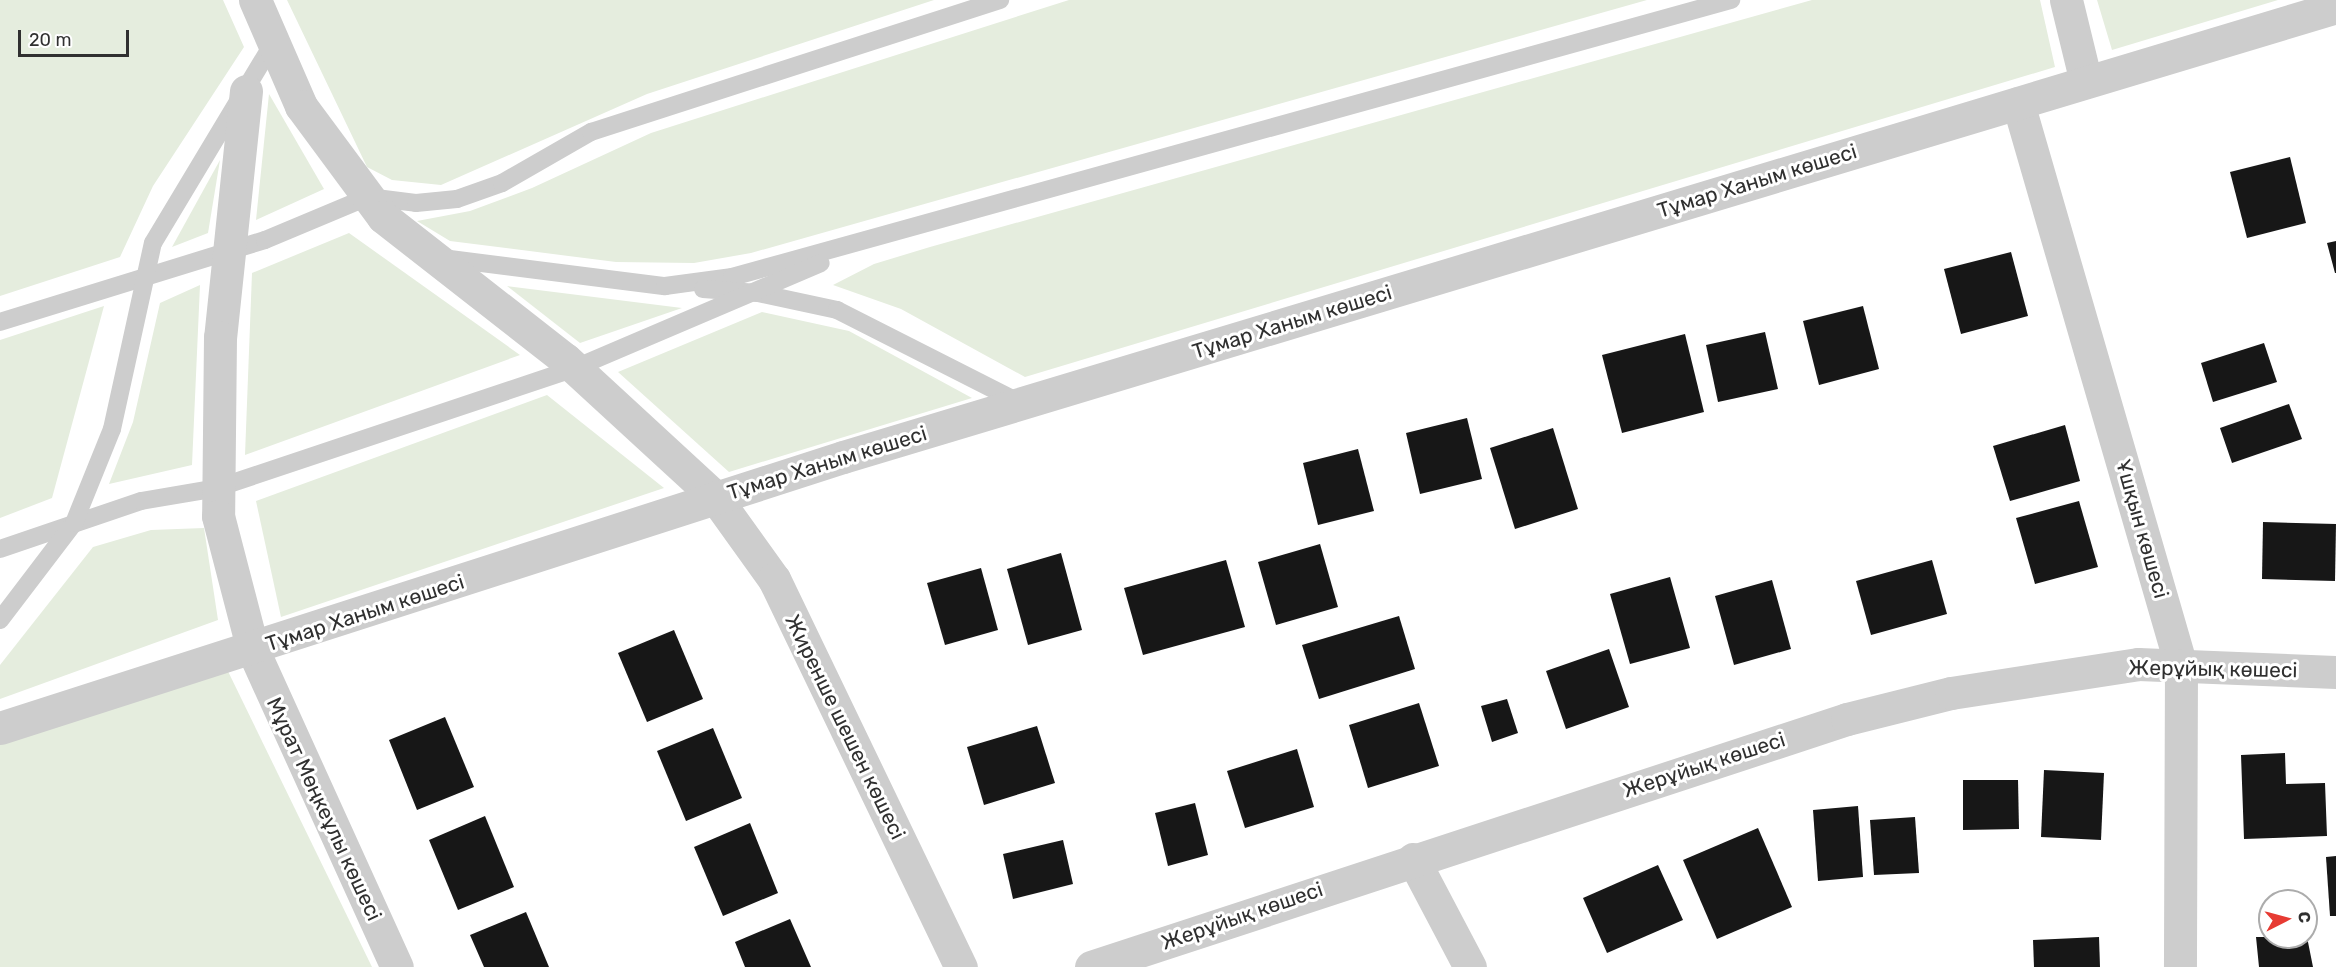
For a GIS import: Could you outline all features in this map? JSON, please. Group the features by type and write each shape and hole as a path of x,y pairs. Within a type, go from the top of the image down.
{"street":[{"name":"Жиренше шешен көшесі","path":"255,0 300,106 383,217 575,368 715,497 774,579 961,967"},
{"path":"2066,0 2086,82"},
{"name":"Тұмар Ханым көшесі","path":"0,728 253,650 715,497 2336,7"},
{"name":"Мұрат Мөңкеұлы көшесі","path":"246,91 220,348 218,516 253,650 397,967"},
{"name":"Ұшқын көшесі","path":"2018,103 2181,666 2180,967"},
{"name":"Жерұйық көшесі","path":"1091,967 1413,859 1847,719 2016,679 2138,664 2336,672"},
{"path":"1413,859 1470,967"}],"lane":[{"path":"0,322 145,275 229,252 368,197 416,203 457,199 502,183 591,132 1000,0"},
{"path":"665,286 732,277 862,243 1731,0"},
{"path":"0,620 74,523 112,429 153,243 273,43"},
{"path":"0,549 141,501 218,488 575,368 758,292 862,243"},
{"path":"435,257 665,286 758,292 837,310 1021,404"}],"green space":[{"path":"0,0 223,0 244,47 153,186 120,257 0,296"},
{"path":"287,0 934,0 647,94 441,185 392,180 367,167"},
{"path":"1069,0 1647,0 751,253 694,263 616,262 450,241 417,221 470,211 532,188 651,133"},
{"path":"1812,0 2040,0 2055,67 1025,377 901,309 833,285 874,264 930,247"},
{"path":"2097,0 2278,0 2112,50"},
{"path":"269,94 324,189 256,220"},
{"path":"220,160 208,233 172,247"},
{"path":"349,233 520,355 245,455 252,273"},
{"path":"200,285 192,465 109,484 133,422 160,303"},
{"path":"507,286 682,308 580,343"},
{"path":"104,306 52,498 0,518 0,340"},
{"path":"762,312 849,331 972,398 729,472 618,372"},
{"path":"547,395 664,488 281,617 256,501"},
{"path":"204,528 218,620 0,699 0,665 93,547 151,530"},
{"path":"222,659 372,967 0,967 0,728"}],"building":[{"path":"2290,157 2306,223 2247,238 2230,172"},
{"path":"2336,241 2336,273 2335,273 2327,243"},
{"path":"2011,252 2028,316 1961,334 1944,269"},
{"path":"1863,306 1879,369 1819,385 1803,321"},
{"path":"1765,332 1778,389 1718,402 1706,345"},
{"path":"1685,334 1704,412 1622,433 1602,355"},
{"path":"2264,343 2277,382 2213,402 2201,363"},
{"path":"2289,404 2302,439 2232,463 2220,428"},
{"path":"1467,418 1482,479 1420,494 1406,433"},
{"path":"2065,425 2080,481 2010,501 1993,446"},
{"path":"1553,428 1578,509 1515,529 1490,448"},
{"path":"1358,449 1374,511 1318,525 1303,463"},
{"path":"2079,501 2098,567 2035,584 2016,518"},
{"path":"2263,522 2336,524 2335,581 2262,579"},
{"path":"1320,544 1338,607 1276,625 1258,562"},
{"path":"1061,553 1082,630 1028,645 1007,569"},
{"path":"1226,560 1245,627 1143,655 1124,588"},
{"path":"1932,560 1947,614 1871,635 1856,581"},
{"path":"981,568 998,630 945,645 927,583"},
{"path":"1670,577 1690,648 1630,664 1610,594"},
{"path":"1772,580 1791,649 1734,665 1715,596"},
{"path":"1399,616 1415,669 1319,699 1302,645"},
{"path":"674,630 703,699 647,722 618,653"},
{"path":"1609,649 1629,707 1566,729 1546,671"},
{"path":"1507,699 1518,733 1492,742 1481,706"},
{"path":"1419,703 1439,766 1368,788 1349,725"},
{"path":"445,717 474,787 417,810 389,740"},
{"path":"1037,726 1055,783 984,805 967,747"},
{"path":"713,728 742,798 686,821 657,751"},
{"path":"1297,749 1314,807 1245,828 1227,771"},
{"path":"2285,753 2286,784 2325,783 2327,836 2244,839 2241,755"},
{"path":"2044,770 2104,773 2101,840 2041,837"},
{"path":"1963,780 2018,780 2019,829 1963,830"},
{"path":"1195,803 1208,855 1168,866 1155,813"},
{"path":"1858,806 1863,877 1818,881 1813,810"},
{"path":"485,816 514,887 458,910 429,840"},
{"path":"1915,817 1919,873 1874,875 1870,820"},
{"path":"750,823 778,893 723,916 694,847"},
{"path":"1758,828 1792,907 1717,939 1683,860"},
{"path":"1063,840 1073,884 1013,899 1003,854"},
{"path":"2336,856 2336,916 2330,916 2326,857"},
{"path":"1658,865 1683,920 1607,953 1583,898"},
{"path":"526,912 549,967 484,967 470,935"},
{"path":"790,919 811,967 745,967 735,942"},
{"path":"2099,937 2100,967 2034,967 2033,940"},
{"path":"2256,937 2258,937 2258,949 2309,949 2313,967 2259,967"}]}
